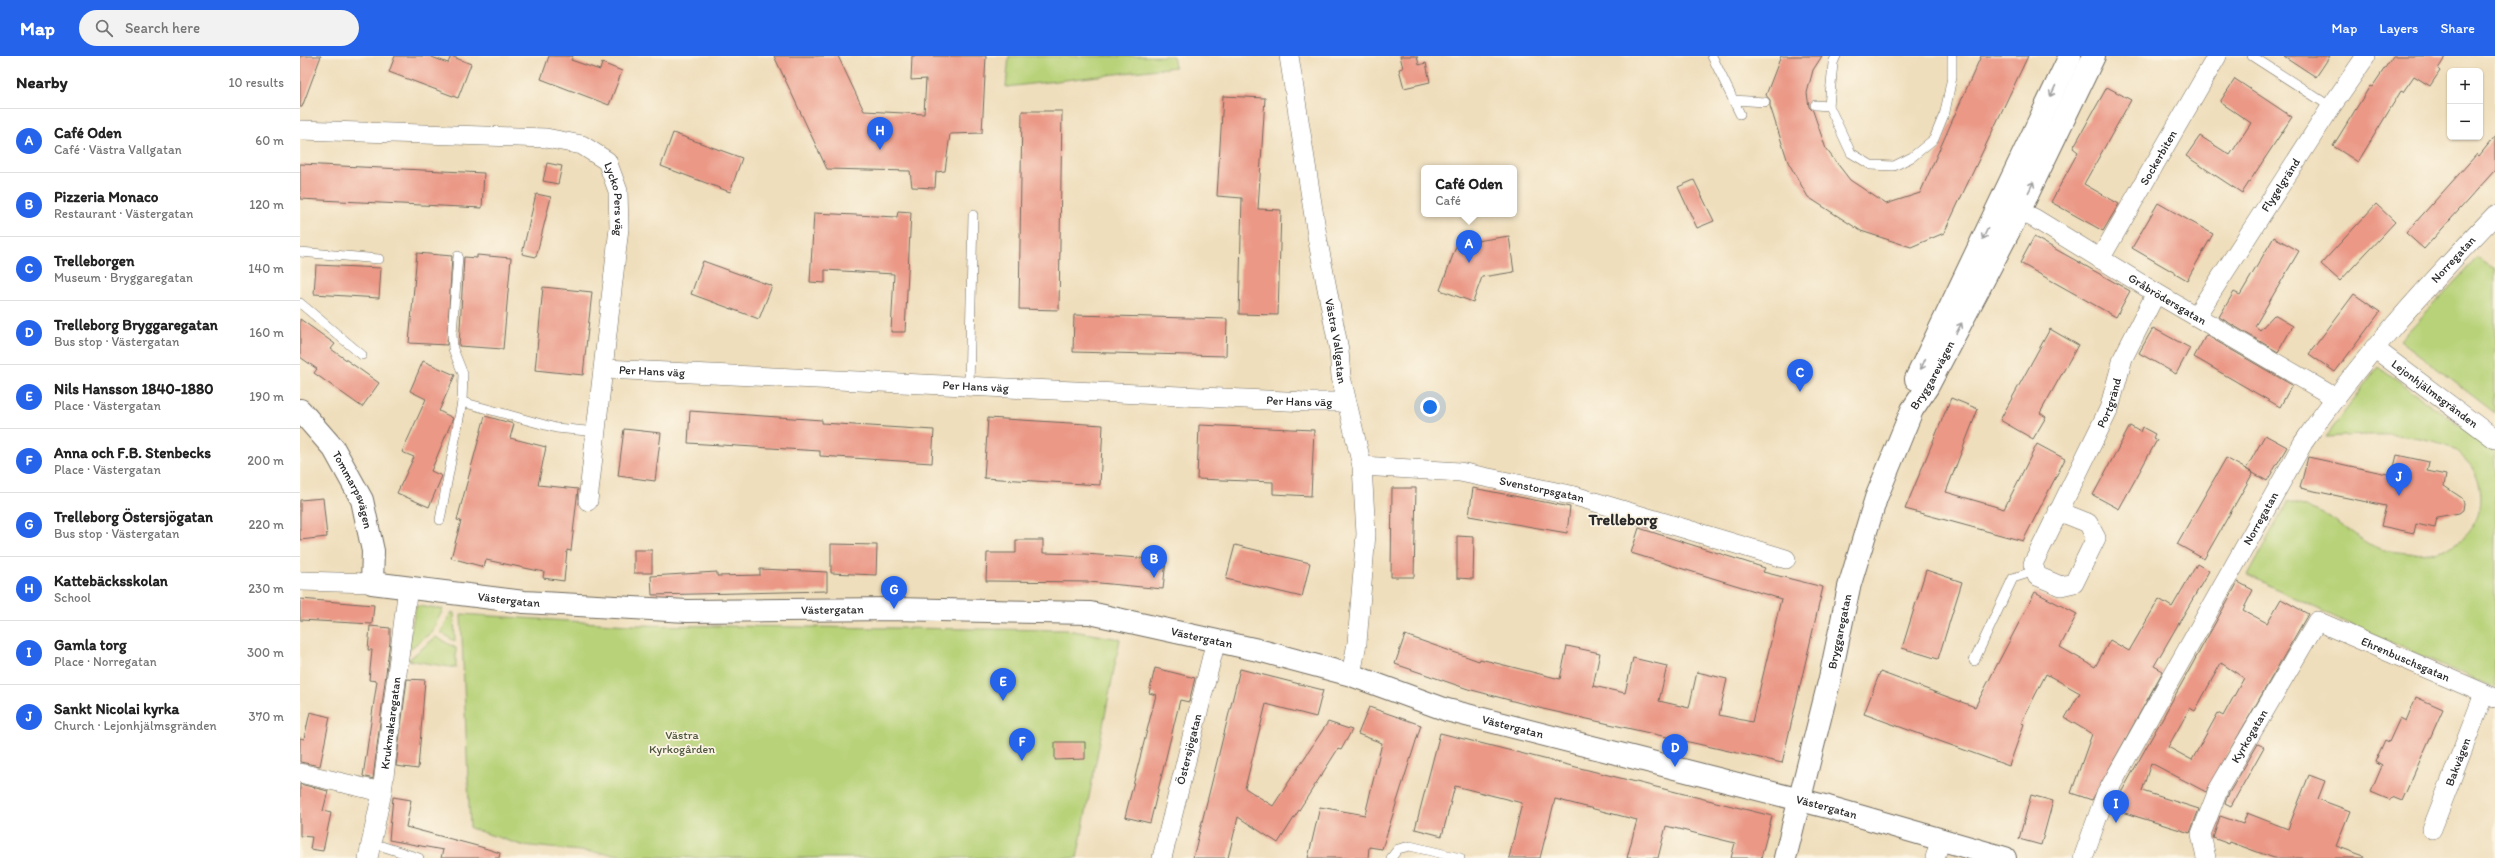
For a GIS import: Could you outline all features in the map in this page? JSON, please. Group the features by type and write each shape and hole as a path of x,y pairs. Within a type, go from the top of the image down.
{"street":[{"name":"Västra Vallgatan","path":"1289,56 1318,242 1339,350 1341,378 1362,466 1366,534 1357,643 1351,675"},
{"name":"Bryggarevägen","path":"1912,410 1928,386 2010,207 2070,56"},
{"name":"Bryggarevägen","path":"2010,207 2094,56"},
{"name":"Sockerbiten","path":"2100,259 2217,56"},
{"name":"Flygelgränd","path":"2196,316 2331,107 2366,56"},
{"name":"Lycko Pers väg","path":"300,130 546,138 582,145 607,161 618,191 619,228 605,369 588,501"},
{"name":"Gråbrödersgatan","path":"2010,207 2334,397"},
{"name":"Norregatan","path":"2082,858 2105,796 2274,491 2303,443 2334,397 2374,348 2495,215"},
{"name":"Portgränd","path":"2035,571 2033,564 2109,409 2123,358 2156,293"},
{"name":"Lejonhjälmsgränden","path":"2374,348 2495,439"},
{"name":"Per Hans väg","path":"605,369 969,387 1307,402 1346,402"},
{"name":"Tommarpsvägen","path":"300,410 334,449 362,500 373,551 372,583"},
{"name":"Bryggaregatan","path":"1785,858 1830,678 1849,587 1876,498 1912,410"},
{"name":"Svenstorpsgatan","path":"1362,466 1460,472 1575,496 1786,559"},
{"path":"2035,571 2036,576 2061,586 2074,583 2096,538 2088,523 2058,511"},
{"path":"300,581 372,583"},
{"name":"Västergatan","path":"372,583 408,586 524,602 687,611 894,609 1090,613 1216,640 1351,675 1447,710 1800,801 1938,848 2005,858"},
{"name":"Krukmakaregatan","path":"370,850 382,792 408,586"},
{"name":"Ehrenbuschsgatan","path":"2317,621 2490,696"},
{"name":"Kyrkogatan","path":"2206,858 2201,834 2219,788 2317,621"},
{"name":"Östersjögatan","path":"1162,858 1216,640"},
{"name":"Bakvägen","path":"2432,829 2490,696"},
{"path":"300,773 382,792"}],"lane":[{"path":"1712,56 1740,114"},
{"path":"1836,56 1833,63 1829,106 1851,153 1871,164 1894,166 1912,157 1934,139 1946,105 1952,78 1952,56"},
{"path":"2252,56 2331,107"},
{"path":"1733,100 1765,102"},
{"path":"1815,105 1829,106"},
{"path":"969,387 973,215"},
{"path":"300,252 379,260"},
{"path":"440,520 462,402 463,374 453,349 452,334 458,256"},
{"path":"300,303 362,355"},
{"path":"462,402 556,428 597,432"},
{"path":"1974,661 2013,578 2035,571"},
{"path":"1390,858 1398,849 1410,846 1460,858"},
{"path":"370,850 420,858"}],"green space":[{"path":"1009,56 1173,56 1175,67 1006,87"},
{"path":"2477,258 2495,269 2495,413 2400,340"},
{"path":"2378,367 2495,451 2495,688 2351,625 2248,575 2288,501 2325,515 2371,545 2384,550 2401,552 2425,554 2445,549 2458,542 2476,521 2480,508 2481,494 2478,480 2471,466 2462,456 2447,445 2415,437 2385,435 2326,437"},
{"path":"416,606 443,609 432,632 407,651"},
{"path":"452,612 454,613 455,642 441,632"},
{"name":"Västra Kyrkogården","path":"461,614 629,625 1067,630 1120,639 1077,858 692,858 630,856 521,845 470,828"},
{"path":"436,637 456,648 456,668 408,660"}],"building":[{"path":"300,56 321,56 302,107 300,107"},
{"path":"395,56 429,56 448,63 451,56 471,64 458,98 389,72"},
{"path":"549,56 573,56 571,60 600,70 602,63 622,71 609,105 541,79"},
{"path":"774,56 838,56 864,111 924,114 926,79 911,80 912,56 986,56 982,133 950,134 945,171 936,172 935,188 912,187 910,171 827,169"},
{"path":"1400,56 1417,56 1419,65 1426,63 1430,82 1404,88 1399,69 1403,68"},
{"path":"1781,56 1822,56 1813,70 1807,93 1809,107 1813,111 1826,149 1850,180 1886,204 1920,193 1981,56 2028,56 1944,233 1911,247 1861,231 1808,197 1788,162 1770,106 1770,100 1766,95"},
{"path":"2284,56 2330,56 2316,77"},
{"path":"2393,56 2446,56 2438,69 2440,71 2430,86 2414,76 2403,92 2401,91 2358,162 2333,146 2370,86 2372,87"},
{"path":"2235,79 2292,117 2242,193 2186,156 2200,136 2230,155 2251,123 2220,102"},
{"path":"2107,87 2131,100 2084,184 2119,204 2103,231 2051,202 2078,152 2073,148"},
{"path":"1223,96 1265,98 1258,209 1281,210 1278,315 1239,314 1242,198 1217,196"},
{"path":"1022,111 1062,111 1059,310 1019,309"},
{"path":"673,133 742,158 730,192 661,166"},
{"path":"2495,136 2495,170 2424,249 2406,233 2477,154 2479,156"},
{"path":"547,163 562,166 558,184 543,181"},
{"path":"300,164 484,173 482,208 300,199"},
{"path":"1694,180 1714,221 1697,228 1678,187"},
{"path":"536,194 551,197 536,257 522,254"},
{"path":"2158,203 2213,234 2187,280 2132,248"},
{"path":"2376,204 2395,222 2340,281 2321,264"},
{"path":"898,211 911,212 905,332 891,332 894,274 825,270 825,283 810,282 814,213 897,217"},
{"path":"1509,236 1514,272 1482,277 1473,302 1440,290 1457,244"},
{"path":"2034,237 2130,291 2116,317 2020,263"},
{"path":"2274,237 2299,251 2255,326 2260,330 2274,315 2293,326 2278,352 2219,317 2234,292 2240,295"},
{"path":"417,253 452,256 447,345 409,343"},
{"path":"477,255 511,258 503,349 459,346 464,257 477,258"},
{"path":"703,261 772,286 759,319 691,294"},
{"path":"316,265 381,268 379,298 314,294"},
{"path":"543,287 592,292 583,375 535,370"},
{"path":"2354,294 2380,312 2335,372 2309,354"},
{"path":"1074,315 1227,319 1226,356 1073,352"},
{"path":"300,319 335,344 331,349 379,383 362,407 314,373 317,369 300,357"},
{"path":"2153,328 2190,348 2176,374 2139,353"},
{"path":"2050,329 2078,345 2040,413 2046,417 2033,439 2000,420"},
{"path":"2206,335 2292,385 2280,407 2194,357"},
{"path":"423,361 455,375 439,411 453,418 431,471 442,476 429,507 397,493 414,457 402,452 426,399 410,391"},
{"path":"1951,398 1978,409 1946,492 2004,509 2037,444 2065,459 2023,541 1905,509"},
{"path":"690,411 822,420 822,423 934,430 932,463 820,456 820,451 688,443"},
{"path":"485,416 514,424 510,438 546,447 538,485 578,489 571,551 567,550 564,581 543,578 544,572 486,560 484,567 451,558 461,521 457,520"},
{"path":"988,418 1103,425 1100,485 984,478"},
{"path":"1199,425 1314,430 1311,496 1273,494 1273,482 1197,479"},
{"path":"2130,426 2140,432 2142,427 2155,434 2153,438 2157,440 2119,509 2093,495"},
{"path":"624,429 661,433 655,481 618,476"},
{"path":"2265,435 2287,447 2267,481 2246,469"},
{"path":"2397,455 2429,462 2427,471 2446,475 2444,486 2462,498 2464,503 2463,510 2459,513 2437,517 2435,528 2416,524 2414,533 2381,526 2386,506 2300,488 2308,457 2392,475"},
{"path":"2226,458 2253,473 2204,559 2177,544"},
{"path":"1392,488 1416,488 1414,577 1391,577"},
{"path":"1473,488 1570,507 1567,533 1469,516"},
{"path":"323,498 327,537 300,540 300,500"},
{"path":"1639,528 1765,568 1763,572 1823,587 1782,763 1543,709 1468,689 1395,664 1405,635 1479,661 1480,659 1560,679 1567,646 1600,653 1593,686 1625,693 1633,658 1667,666 1659,701 1689,708 1697,672 1727,679 1719,715 1752,722 1781,599 1631,553"},
{"path":"1457,536 1474,537 1473,579 1457,578"},
{"path":"1016,540 1043,540 1043,553 1085,554 1166,560 1163,589 1089,582 986,581 987,553 1016,553"},
{"path":"831,544 877,545 876,575 831,573"},
{"path":"1235,545 1310,563 1302,597 1226,579"},
{"path":"634,550 652,550 652,573 634,573"},
{"path":"2197,564 2209,571 2154,666 2163,671 2092,800 2071,793 2092,734 2065,718 2080,693 2046,674 2021,723 2024,724 2009,766 1864,714 1880,672 1975,707 2035,592 2077,614 2060,647 2095,667 2110,640 2129,651 2159,599 2172,607"},
{"path":"760,569 827,572 827,591 652,595 651,576 717,572 717,576 760,575"},
{"path":"1926,570 1962,582 1938,659 1902,648"},
{"path":"2238,582 2253,590 2243,610 2267,623 2281,599 2308,614 2206,792 2151,763 2142,791 2199,809 2190,833 2112,809","holes":["2221,663 2244,678 2223,716 2218,713 2192,760 2168,747 2190,708 2195,711"]},
{"path":"300,599 374,605 372,624 300,620"},
{"path":"370,626 390,628 390,641 373,779 363,776 377,681 369,680 372,650 368,650"},
{"path":"1155,668 1195,678 1189,702 1180,700 1150,823 1125,817 1156,695 1149,693"},
{"path":"1240,669 1323,690 1316,717 1266,704 1245,788 1273,806 1328,722 1352,730 1341,750 1338,749 1278,843 1238,817 1228,858 1193,858"},
{"path":"407,679 425,680 418,769 396,766"},
{"path":"2416,697 2443,709 2402,801 2392,797 2390,800 2371,792 2382,766 2375,762 2385,740 2389,742 2400,718 2406,721"},
{"path":"1369,707 1421,725 1382,849 1369,847 1368,858 1308,858 1320,807 1365,815 1382,743 1358,734"},
{"path":"310,712 330,717 320,766 300,762 300,738 304,739"},
{"path":"1440,733 1772,816 1761,858 1731,858 1735,843 1666,826 1658,858 1627,858 1637,820 1555,799 1540,858 1509,858 1522,803 1455,786 1442,836 1415,829"},
{"path":"1055,742 1085,742 1085,759 1055,760"},
{"path":"2258,744 2264,747 2231,806 2225,803 2229,793"},
{"path":"2309,775 2325,781 2318,799 2350,811 2336,846 2364,856 2363,858 2274,858 2230,842 2229,844 2213,838 2220,816 2243,824 2247,813 2288,829"},
{"path":"300,784 328,791 323,811 331,813 323,851 310,849 312,837 300,836"},
{"path":"2031,795 2053,801 2041,845 2019,839"},
{"path":"393,797 411,800 406,827 500,853 499,858 441,858 443,850 389,840"}],"place":[{"name":"Kattebäcksskolan","path":"880,150"},
{"name":"Café Oden","path":"1469,263"},
{"name":"Trelleborgen","path":"1800,392"},
{"name":"Sankt Nicolai kyrka","path":"2399,496"},
{"name":"Pizzeria Monaco","path":"1154,578"},
{"name":"Trelleborg Östersjögatan","path":"894,609"},
{"name":"Nils Hansson 1840-1880","path":"1003,701"},
{"name":"Anna och F.B. Stenbecks","path":"1022,761"},
{"name":"Trelleborg Bryggaregatan","path":"1675,767"},
{"name":"Gamla torg","path":"2116,823"}],"district":[{"name":"Trelleborg","path":"1623,519"}]}
